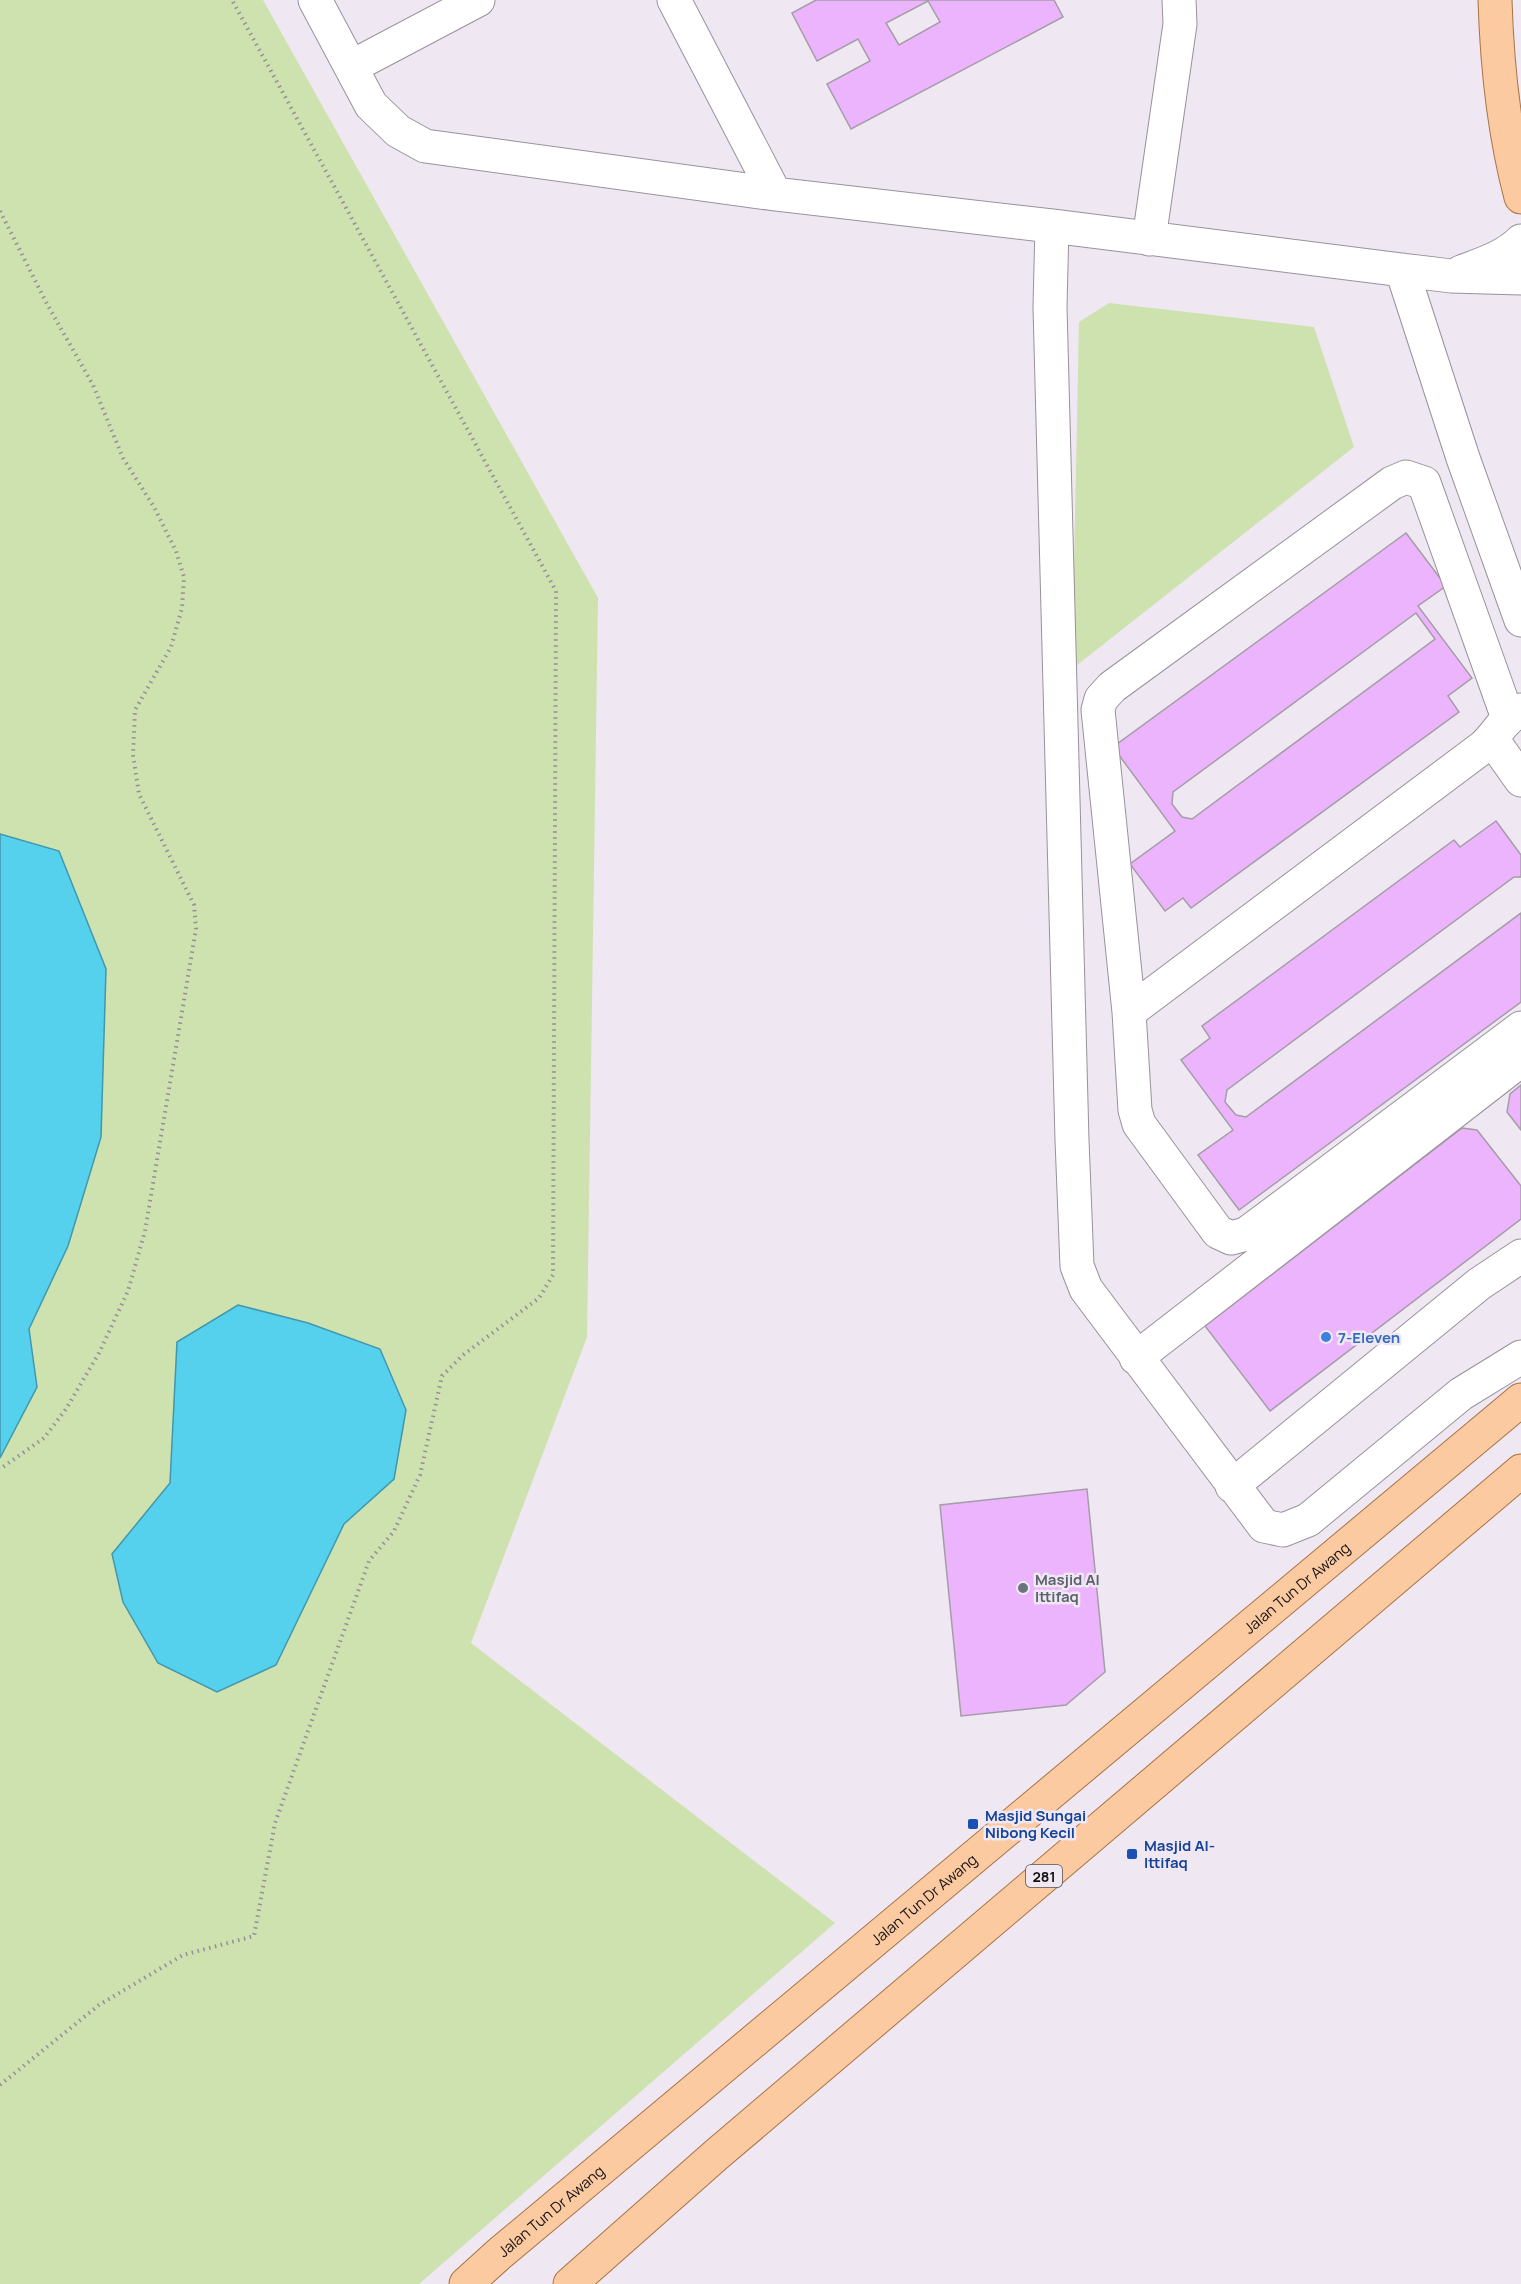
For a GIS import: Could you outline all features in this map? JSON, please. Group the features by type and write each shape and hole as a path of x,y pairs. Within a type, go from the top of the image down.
{"main road":[{"path":"1495,0 1496,46 1512,163 1521,197"},
{"name":"Jalan Tun Dr Awang","path":"466,2284 1521,1400"},
{"name":"281","path":"570,2284 734,2140 1521,1471"}],"street":[{"path":"315,0 371,105 398,131 425,146 776,194 1451,276 1521,278"},
{"path":"351,68 478,0"},
{"path":"674,0 776,194"},
{"path":"1149,238 1180,24 1179,0"},
{"path":"1052,226 1050,307 1072,1140 1077,1266 1086,1289 1264,1526 1283,1530 1308,1520 1470,1387 1521,1357"},
{"path":"1451,276 1491,261 1514,248 1521,241"},
{"path":"1402,270 1464,458 1521,620"},
{"path":"1521,780 1507,723 1424,483 1406,477 1392,483 1112,687 1101,699 1098,710 1129,1012 1135,1110 1139,1124 1218,1232 1231,1238 1246,1234 1521,1028"},
{"path":"1129,1012 1507,723"},
{"path":"1136,1358 1521,1060"},
{"path":"1232,1486 1479,1284 1521,1256"}],"path":[{"path":"0,2085 99,2005 183,1955 254,1936 275,1823 369,1561 394,1531 420,1475 442,1376 464,1355 539,1298 553,1275 556,591 232,0"},
{"path":"0,212 47,304 93,385 123,458 154,507 177,551 184,577 182,608 171,647 135,710 133,755 138,794 194,905 196,929 145,1231 128,1291 99,1353 66,1410 44,1438 0,1469"}],"green space":[{"path":"0,0 263,0 598,598 587,1337 471,1643 835,1923 419,2284 0,2284"},
{"path":"1109,303 1314,327 1354,447 1072,669 1079,322"}],"water":[{"path":"0,834 59,851 106,969 101,1137 68,1246 29,1329 37,1387 0,1458"},
{"path":"238,1305 308,1323 380,1349 406,1410 394,1479 344,1524 276,1665 217,1692 158,1663 123,1602 112,1554 170,1483 177,1342"}],"building":[{"path":"816,0 1054,0 1063,17 851,129 827,84 870,61 858,39 817,61 792,13","holes":["928,1 940,22 899,45 886,23"]},
{"path":"1406,533 1446,586 1418,606 1472,678 1448,696 1459,712 1191,908 1183,898 1165,911 1130,864 1175,831 1113,747","holes":["1416,613 1435,639 1192,819 1182,817 1172,804 1173,792"]},
{"path":"1496,821 1521,855 1521,877 1514,877 1227,1090 1225,1102 1236,1115 1246,1117 1521,913 1521,1002 1239,1210 1198,1155 1233,1130 1181,1060 1210,1038 1202,1026 1454,840 1460,847"},
{"path":"1521,1085 1521,1130 1507,1112 1510,1094"},
{"path":"1462,1128 1477,1130 1521,1186 1521,1219 1270,1411 1205,1326"},
{"name":"Masjid Al Ittifaq","path":"1087,1489 1105,1672 1066,1705 961,1716 940,1505"}],"place":[{"name":"7-Eleven","path":"1326,1337"},
{"name":"Masjid Al Ittifaq","path":"1023,1588"},
{"name":"Masjid Sungai Nibong Kecil","path":"973,1824"},
{"name":"Masjid Al- Ittifaq","path":"1132,1854"}]}
